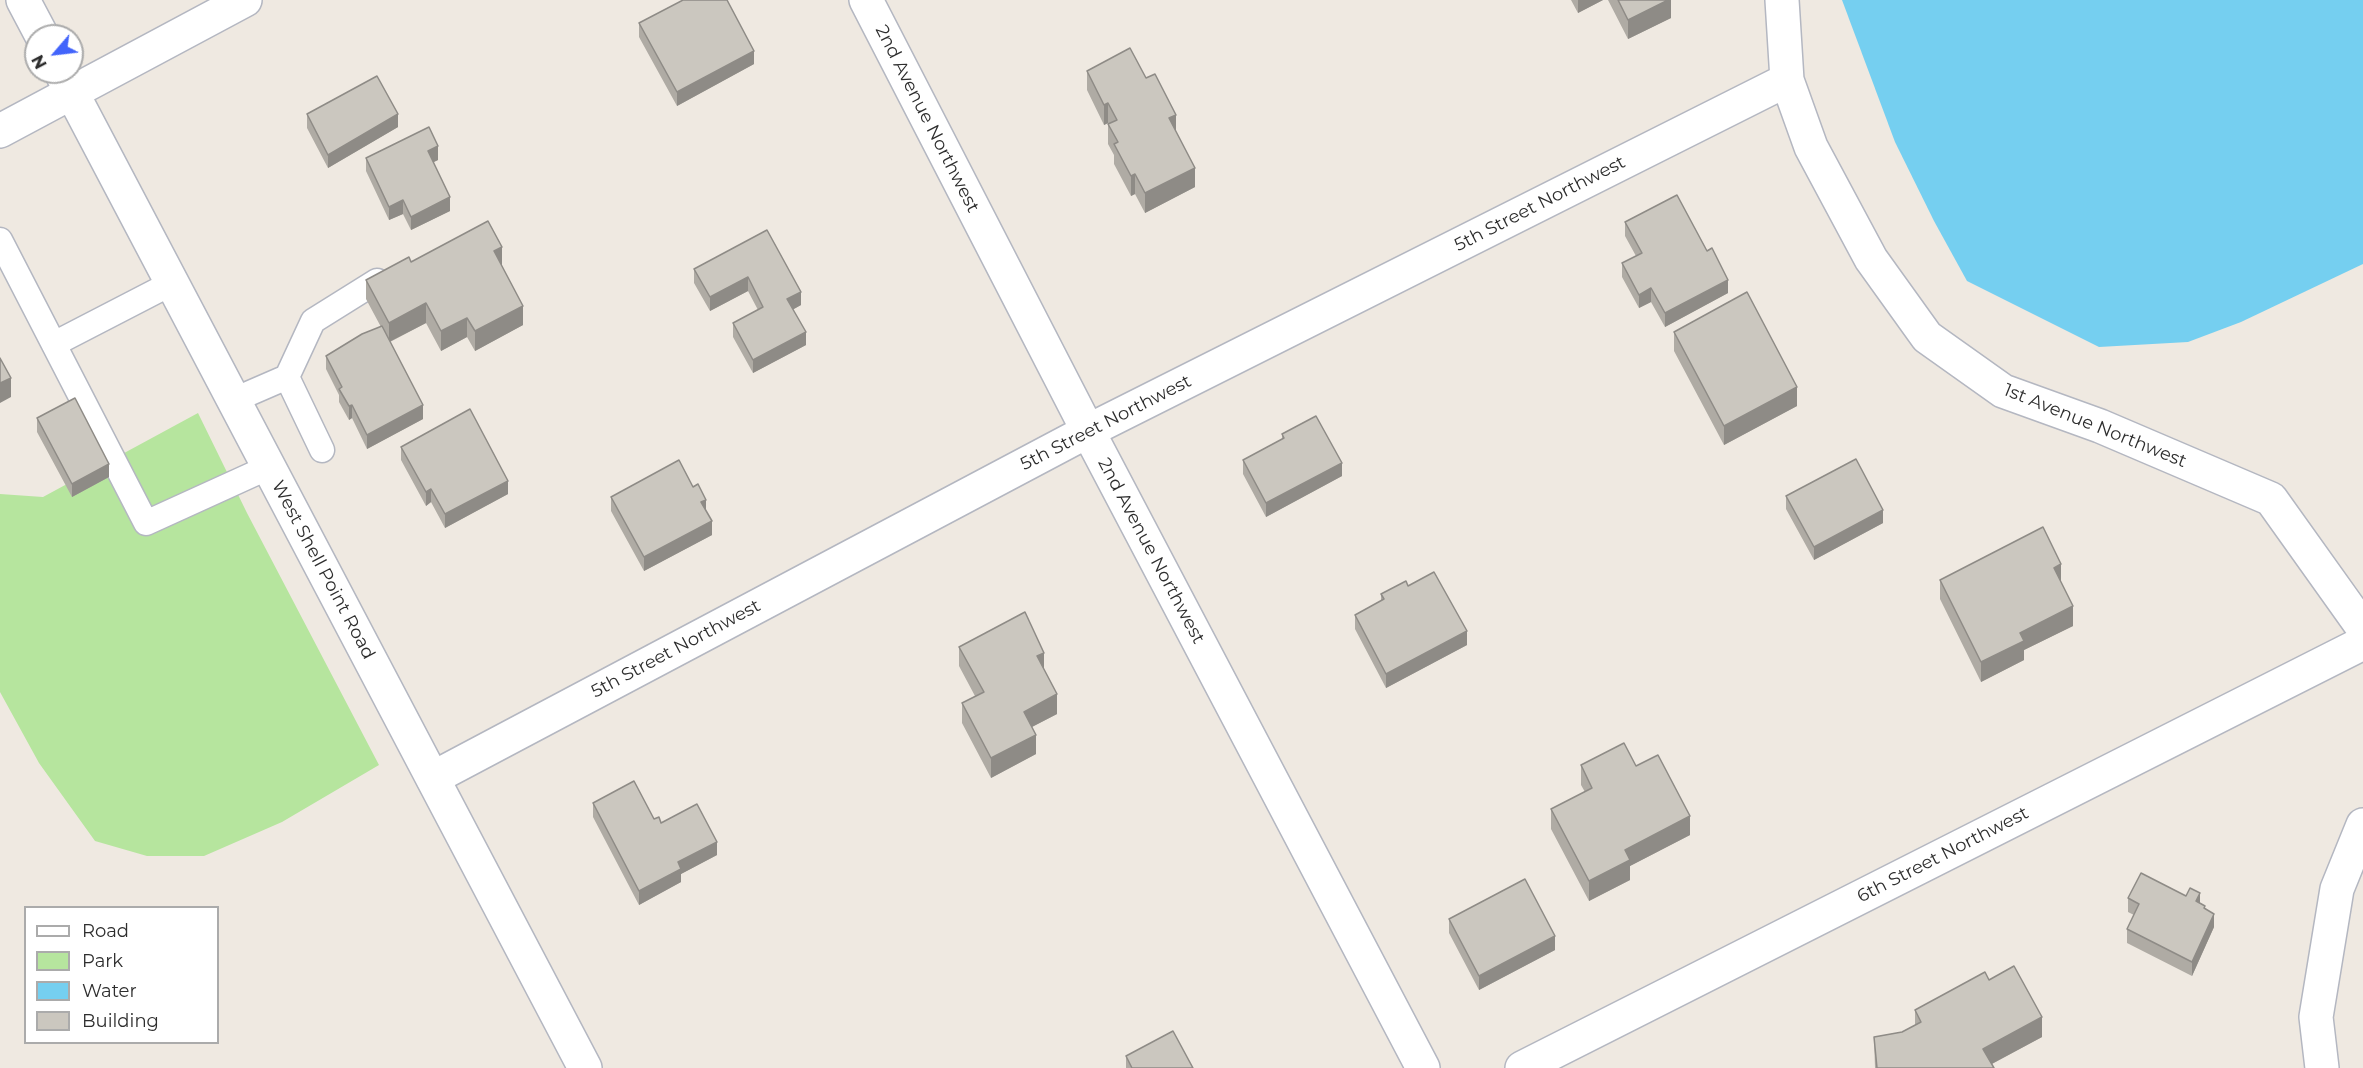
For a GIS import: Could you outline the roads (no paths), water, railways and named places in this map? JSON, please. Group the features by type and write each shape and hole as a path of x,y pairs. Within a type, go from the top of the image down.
{"street":[{"path":"23,0 36,24"},
{"path":"84,74 244,0"},
{"name":"2nd Avenue Northwest","path":"866,0 1088,431 1424,1068"},
{"name":"1st Avenue Northwest","path":"1782,0 1787,80 1811,147 1871,259 1927,337 2003,390 2100,426 2271,499 2363,628"},
{"name":"5th Street Northwest","path":"433,778 1088,431 1787,80"},
{"path":"0,131 64,84"},
{"name":"West Shell Point Road","path":"68,84 585,1068"},
{"name":"6th Street Northwest","path":"1522,1068 2363,643"},
{"path":"2322,1068 2316,1017 2337,889 2363,825"}],"lane":[{"path":"0,240 146,523 269,466"},
{"path":"234,400 286,377 313,321 376,281"},
{"path":"54,344 172,283"},
{"path":"286,377 322,450"}],"water":[{"path":"1842,0 2363,0 2363,264 2241,322 2188,342 2099,347 1967,281 1895,142"}]}
